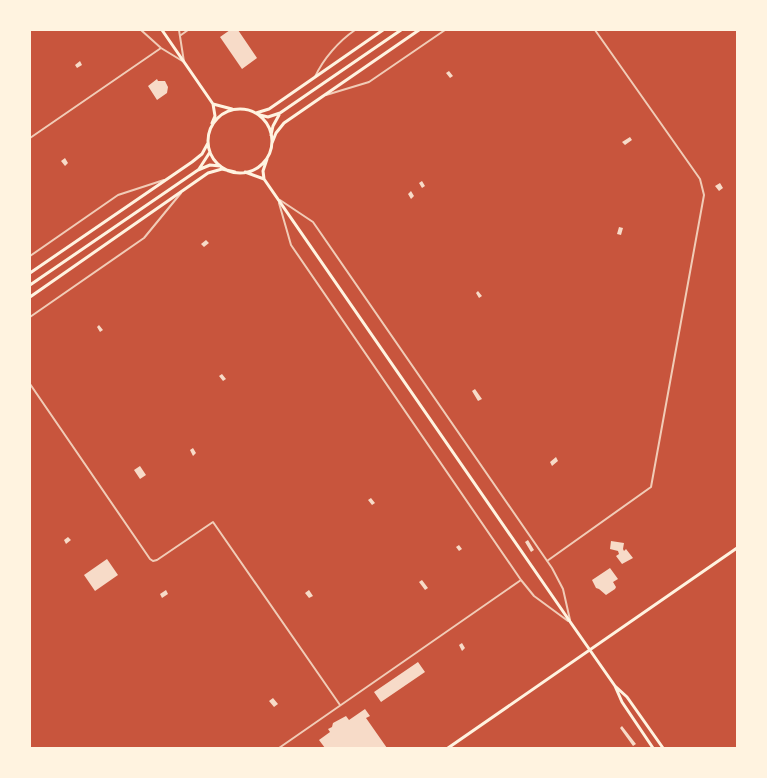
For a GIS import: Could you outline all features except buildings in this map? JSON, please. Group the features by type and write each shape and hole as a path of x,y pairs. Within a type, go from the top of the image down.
{"main road":[{"path":"30,273 202,154 208,143 215,116 213,104 162,30"},
{"path":"254,113 269,109 383,30"},
{"path":"213,104 225,109 254,113 268,118 280,113 401,30"},
{"path":"264,179 264,171 271,145 276,133 284,123 419,30"},
{"path":"211,127 221,116 236,110"},
{"path":"271,145 273,126 280,113"},
{"path":"258,114 268,128 271,136"},
{"path":"208,143 210,152 220,166"},
{"path":"198,170 210,152"},
{"path":"30,297 214,171 222,170 245,172 256,168 268,156"},
{"path":"30,285 198,170 210,165 220,166 235,172"},
{"path":"245,172 264,179 571,623 616,686 628,697 663,748"},
{"path":"448,748 737,548"},
{"path":"616,686 622,702 654,748"}],"street":[{"path":"141,30 161,48 184,63"},
{"path":"179,30 181,35 184,63"},
{"path":"181,35 188,30"},
{"path":"314,77 319,68 343,38 355,30"},
{"path":"325,95 370,82 445,30"},
{"path":"547,561 651,487 704,194 700,179 595,30"},
{"path":"30,138 161,48"},
{"path":"30,256 118,195 167,179"},
{"path":"30,317 144,238 183,191"},
{"path":"279,200 313,222 558,578 563,589 571,623"},
{"path":"279,200 291,245 521,580 534,596 571,623"},
{"path":"30,384 150,559 153,561 157,560 213,522 340,705"},
{"path":"279,748 521,580"}]}
